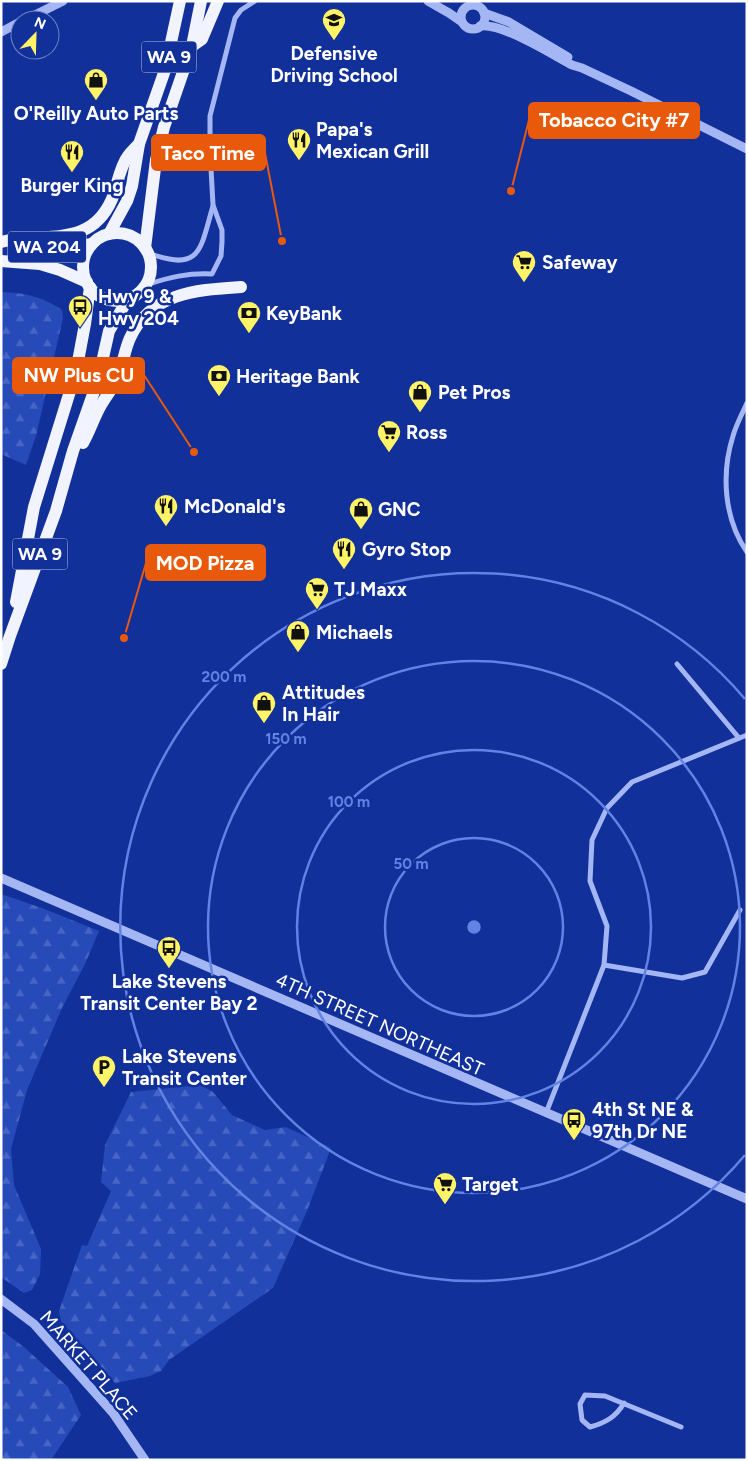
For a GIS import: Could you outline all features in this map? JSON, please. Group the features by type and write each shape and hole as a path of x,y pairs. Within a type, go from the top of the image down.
{"main road":[{"name":"WA 9","path":"109,234 128,200 139,144 170,51 180,1"},
{"name":"WA 9","path":"146,251 156,160 164,127 192,46 201,1"},
{"path":"192,46 202,39 218,1"},
{"path":"1,242 60,236 88,228 99,220 111,200 127,157 139,144"},
{"path":"109,234 125,234 140,242 146,251 151,264 150,275 141,291 128,299 117,301 107,299 97,294 88,285 83,262 92,244 100,238 109,234"},
{"name":"WA 204","path":"1,250 27,247 70,248 92,244"},
{"name":"WA 204","path":"1,261 40,264 60,270 88,285"},
{"name":"WA 9","path":"10,636 34,506 82,347 88,285"},
{"path":"67,471 117,379 129,340 140,320 159,304 178,295 199,290 241,287"},
{"name":"WA 9","path":"1,664 56,512 67,471 98,380 109,331 128,299"}],"street":[{"path":"45,10 63,1"},
{"path":"146,285 171,276 212,274 221,256 222,230 213,205 210,116 235,18 241,10 255,1"},
{"path":"428,1 450,12 470,29 488,26 504,30 572,65 582,68 747,149"},
{"path":"460,1 469,6 478,6 484,13 509,22 573,60 582,68"},
{"path":"462,22 462,12 469,6"},
{"path":"480,26 484,20 484,13"},
{"path":"1,32 6,27"},
{"path":"146,251 172,261 189,258 195,254 206,234 213,205"},
{"path":"747,403 733,434 725,481 729,514 747,552"},
{"path":"677,664 739,738"},
{"path":"546,1113 604,965 607,926 590,880 592,840 606,808 632,782 747,734"},
{"name":"4TH STREET NORTHEAST","path":"1,878 747,1199"},
{"path":"604,965 682,978 705,972 740,910"},
{"name":"MARKET PLACE","path":"1,1299 34,1324 113,1413 145,1460"},
{"path":"624,1403 603,1424 590,1427 582,1420 580,1404 585,1395 605,1396 624,1403 681,1427"}],"green space":[{"path":"1,292 33,296 47,301 62,310 63,318 36,436 26,465 1,454"},
{"path":"1,894 99,931 85,964 62,1008 27,1090 11,1149 14,1185 41,1249 40,1274 32,1290 24,1293 1,1277"},
{"path":"200,1085 213,1092 232,1115 265,1130 286,1127 331,1148 307,1211 273,1288 169,1360 161,1371 150,1376 115,1383 61,1321 59,1311 82,1245 87,1246 111,1191 101,1182 105,1145 131,1092"},
{"path":"1,1330 24,1347 68,1387 81,1415 51,1460 1,1460"}],"place":[{"name":"Defensive Driving School","path":"334,41"},
{"name":"O'Reilly Auto Parts","path":"96,101"},
{"name":"Papa's Mexican Grill","path":"299,161"},
{"name":"Burger King","path":"72,173"},
{"name":"Tobacco City #7","path":"511,191"},
{"name":"Taco Time","path":"282,241"},
{"name":"Safeway","path":"524,283"},
{"name":"Hwy 9 & Hwy 204","path":"80,328"},
{"name":"KeyBank","path":"249,334"},
{"name":"Heritage Bank","path":"219,397"},
{"name":"Pet Pros","path":"420,413"},
{"name":"NW Plus CU","path":"194,452"},
{"name":"Ross","path":"389,453"},
{"name":"McDonald's","path":"166,527"},
{"name":"GNC","path":"361,530"},
{"name":"Gyro Stop","path":"344,570"},
{"name":"TJ Maxx","path":"317,610"},
{"name":"MOD Pizza","path":"124,638"},
{"name":"Michaels","path":"298,653"},
{"name":"Attitudes In Hair","path":"264,724"},
{"name":"Lake Stevens Transit Center Bay 2","path":"169,969"},
{"name":"Lake Stevens Transit Center","path":"104,1088"},
{"name":"4th St NE & 97th Dr NE","path":"574,1141"},
{"name":"Target","path":"445,1205"}]}
